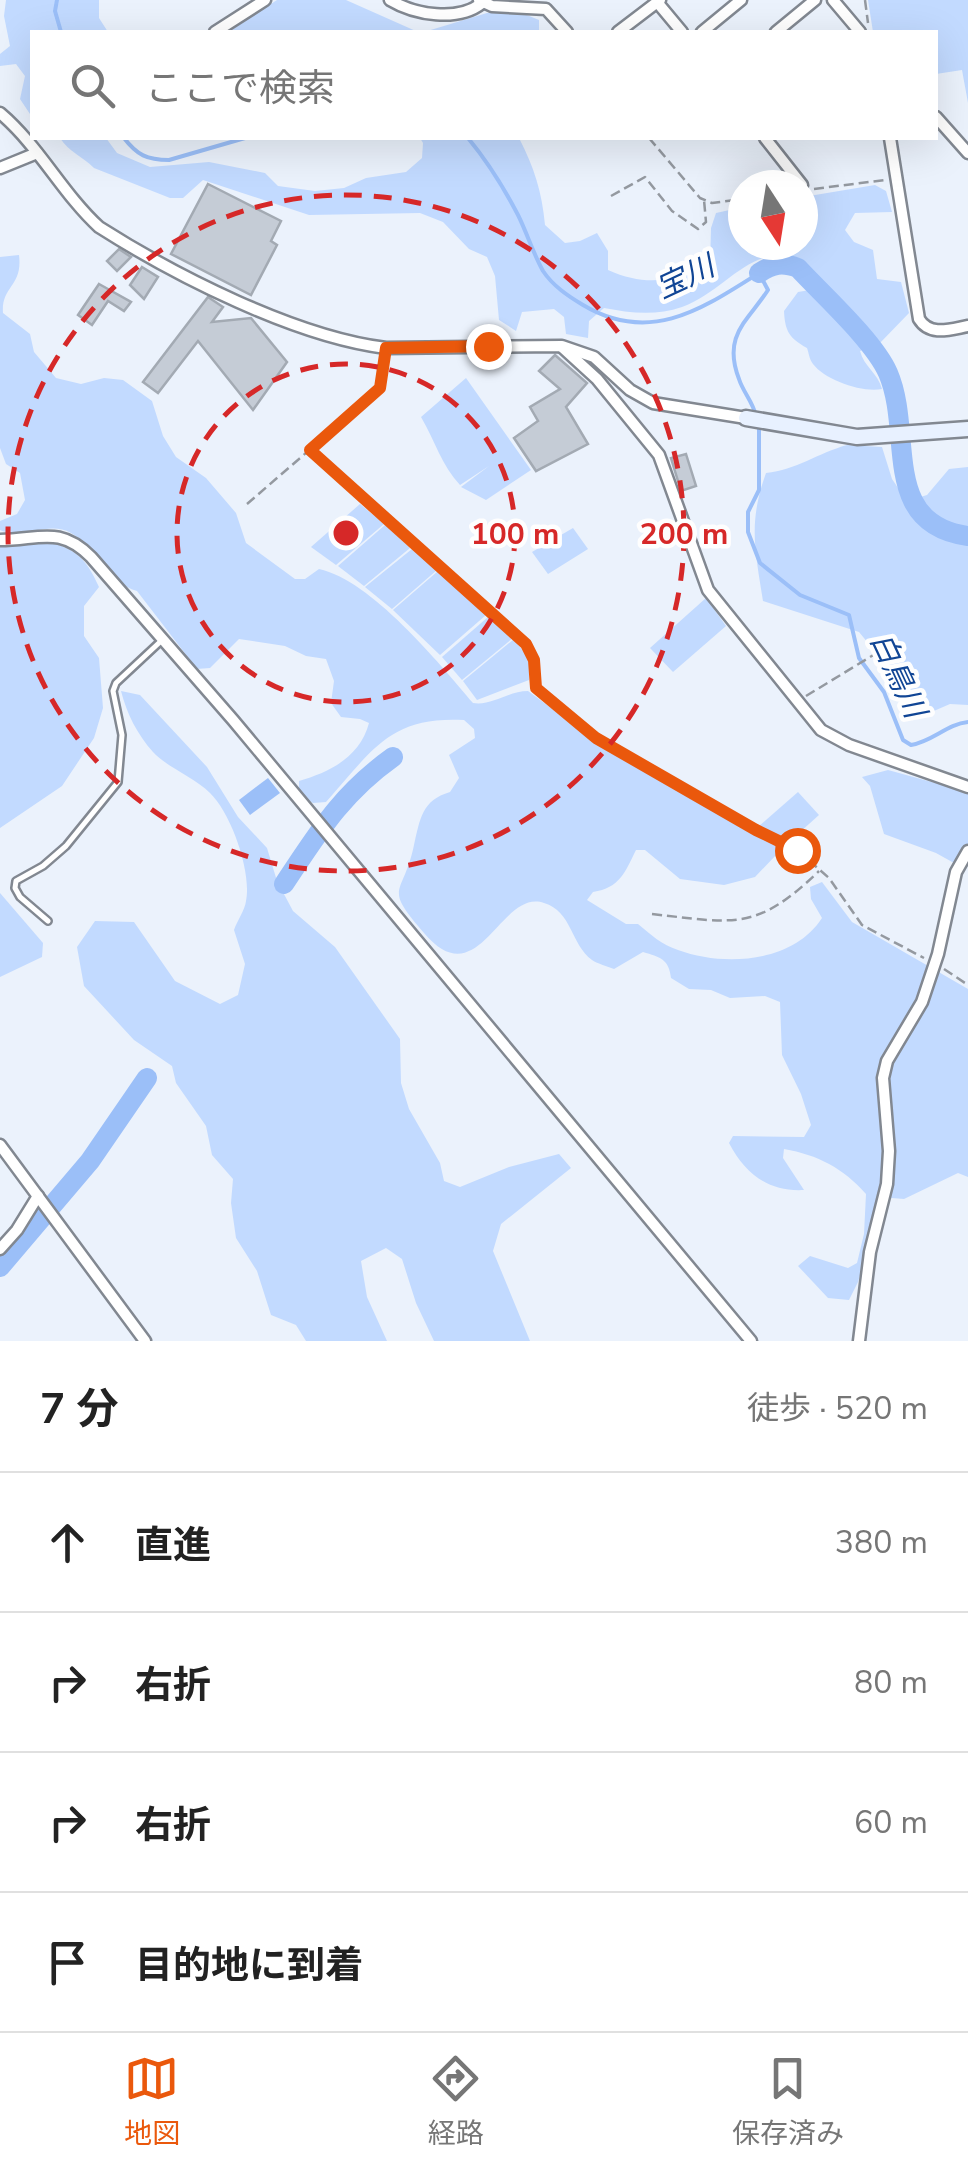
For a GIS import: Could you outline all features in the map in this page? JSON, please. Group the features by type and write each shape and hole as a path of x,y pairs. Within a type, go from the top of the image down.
{"street":[{"path":"219,30 265,0"},
{"path":"390,0 442,15 458,14 480,2 546,9 565,30"},
{"path":"704,30 741,0"},
{"path":"778,30 814,0"},
{"path":"833,0 858,30"},
{"path":"621,30 659,1 681,30"},
{"path":"0,113 37,153 79,209 118,239 257,310 362,345 562,346 594,357 652,404 833,435 898,436 968,429"},
{"path":"938,119 968,153"},
{"path":"767,140 789,170"},
{"path":"890,140 919,320 934,330 968,326"},
{"path":"0,168 37,153"},
{"path":"562,346 597,379 658,455 708,590 797,702 833,739 968,787"},
{"path":"0,540 48,535 71,540 91,557 164,639 751,1341"},
{"path":"859,1341 870,1252 887,1184 889,1150 883,1078 887,1061 922,1002 956,872 968,852"},
{"path":"0,1145 145,1341"},
{"path":"0,1249 40,1199"}],"lane":[{"path":"48,920 20,897 16,881 43,866 66,846 118,782 122,735 113,691 164,639"}],"path":[{"path":"865,0 870,30"},
{"path":"650,140 704,200 728,200"},
{"path":"611,196 645,177 672,211 698,229 706,222 704,200"},
{"path":"818,186 896,178"},
{"path":"247,504 380,388 386,348"},
{"path":"310,450 526,644 534,660 534,679 541,694 596,738 797,850 820,870 862,924 968,985"},
{"path":"797,702 898,640"},
{"path":"652,914 738,922 778,906 820,870"}],"shaded area":[{"path":"6,0 99,0 99,18 107,30 30,30 30,114 20,99 25,76 16,64 0,66 0,54 10,46 4,16"},
{"path":"277,0 346,0 414,30 231,30"},
{"path":"868,0 968,0 968,103 962,70 938,74 938,30 873,30"},
{"path":"487,13 522,13 539,20 539,30 431,30"},
{"path":"62,140 107,140 117,153 150,167 209,162 265,173 278,186 315,191 406,172 422,158 421,140 520,140 536,180 545,225 565,243 597,233 608,251 608,270 647,280 671,278 710,266 711,228 716,213 728,210 728,260 759,260 682,307 643,313 604,308 589,321 588,338 566,334 564,317 554,309 522,312 516,331 499,320 495,276 487,257 469,249 443,222 420,213 309,215 203,180 183,198 170,198 94,168"},
{"path":"875,185 886,191 892,212 855,213 845,230 854,242 873,250 877,279 901,282 909,313 879,344 860,351 882,389 855,387 826,375 813,364 807,348 789,333 784,311 798,292 810,290 817,277 792,260 818,260 818,194"},
{"path":"19,255 18,274 5,297 3,313 30,334 34,352 56,378 81,384 104,378 123,380 152,401 163,436 176,457 206,478 236,513 246,543 295,579 305,579 319,569 360,589 403,625 473,703 528,691 596,741 778,846 777,854 755,877 724,885 680,879 645,850 636,850 620,878 610,887 593,892 587,900 626,924 638,924 672,948 736,959 776,952 809,933 822,918 811,899 810,887 822,882 852,922 968,989 968,1177 958,1173 904,1199 892,1198 881,1205 849,1300 828,1298 798,1266 810,1256 848,1268 857,1263 864,1234 866,1194 829,1164 784,1149 783,1158 804,1190 769,1184 743,1164 729,1143 733,1136 804,1137 811,1125 782,1055 780,1002 765,996 730,998 711,990 689,989 671,978 663,960 643,952 614,969 597,963 585,954 560,913 544,903 528,903 514,910 475,948 460,954 443,950 411,917 399,891 424,812 433,800 450,792 459,778 449,755 475,738 474,729 464,720 438,720 400,731 370,753 326,802 313,803 299,794 299,781 322,773 351,754 369,723 341,717 331,703 334,681 326,659 306,656 285,646 239,639 210,668 197,669 137,591 118,581 80,539 62,530 0,530 0,521 17,514 25,500 20,473 6,464 0,448 0,257"},
{"path":"466,378 531,470 486,500 461,487 489,466 460,485 421,417"},
{"path":"847,445 882,447 892,479 907,501 927,495 949,469 968,467 968,705 950,704 913,720 887,685 878,655 859,632 763,601 755,522 766,473"},
{"path":"360,504 384,524 336,565 311,547"},
{"path":"385,525 410,548 364,586 338,566"},
{"path":"573,528 588,549 548,574 532,552"},
{"path":"41,541 77,555 99,587 84,606 84,636 99,658 103,708 94,738 62,786 0,828 0,545"},
{"path":"412,549 437,570 392,609 365,587"},
{"path":"438,571 486,615 440,655 393,610"},
{"path":"706,598 726,626 673,672 650,648"},
{"path":"488,617 513,638 462,680 442,657"},
{"path":"514,639 529,659 529,680 477,700 463,681"},
{"path":"121,691 140,695 207,767 238,817 267,848 277,881 293,911 335,947 400,1039 401,1083 409,1109 440,1163 444,1181 460,1187 509,1167 559,1154 571,1168 501,1224 493,1251 530,1341 434,1341 402,1259 386,1248 361,1261 367,1297 387,1341 306,1341 296,1325 271,1315 257,1271 236,1238 231,1203 233,1179 212,1155 206,1126 176,1083 172,1066 134,1040 84,986 77,947 95,921 134,922 175,981 220,1004 238,995 245,964 234,930 245,904 246,875 232,828 210,793 147,745 133,723"},
{"path":"888,770 968,792 968,844 954,863 884,834 870,786 862,777"},
{"path":"268,778 280,793 250,815 239,800"},
{"path":"798,792 819,815 789,842 759,826"},
{"path":"0,893 43,943 42,957 0,977"}],"building":[{"path":"208,184 281,221 271,241 277,245 251,295 171,254"},
{"path":"119,249 131,257 117,271 107,261"},
{"path":"142,267 158,277 144,299 130,285"},
{"path":"99,284 131,302 124,311 108,301 92,325 78,315"},
{"path":"208,297 223,307 212,322 251,318 287,362 253,410 198,341 158,393 143,382"},
{"path":"555,355 587,383 566,407 588,444 536,471 514,438 538,421 530,407 560,389 539,371"},
{"path":"686,454 696,486 681,491 671,458"}],"waterway":[{"name":"宝川","path":"57,0 55,11 60,30"},
{"name":"宝川","path":"126,140 143,155 169,160 238,140"},
{"name":"宝川","path":"469,140 507,195 547,276 572,298 607,317 631,322 675,318 717,299 759,273 768,290 740,330 734,351 739,379 756,416"},
{"name":"宝川","path":"759,273 778,265 798,268 872,347 888,373 895,397 910,495 922,514 940,528 968,536"},
{"name":"白鳥川","path":"759,425 759,490 748,512 748,532 760,563 800,595 849,615 859,658 884,692 903,740 911,745 919,743 968,722"},
{"path":"284,884 345,800 393,757"},
{"path":"0,1267 90,1161 147,1078"}],"route":[{"path":"488,346 386,348 380,388 310,450 526,644 534,660 536,688 541,694 596,738 797,850"}]}
